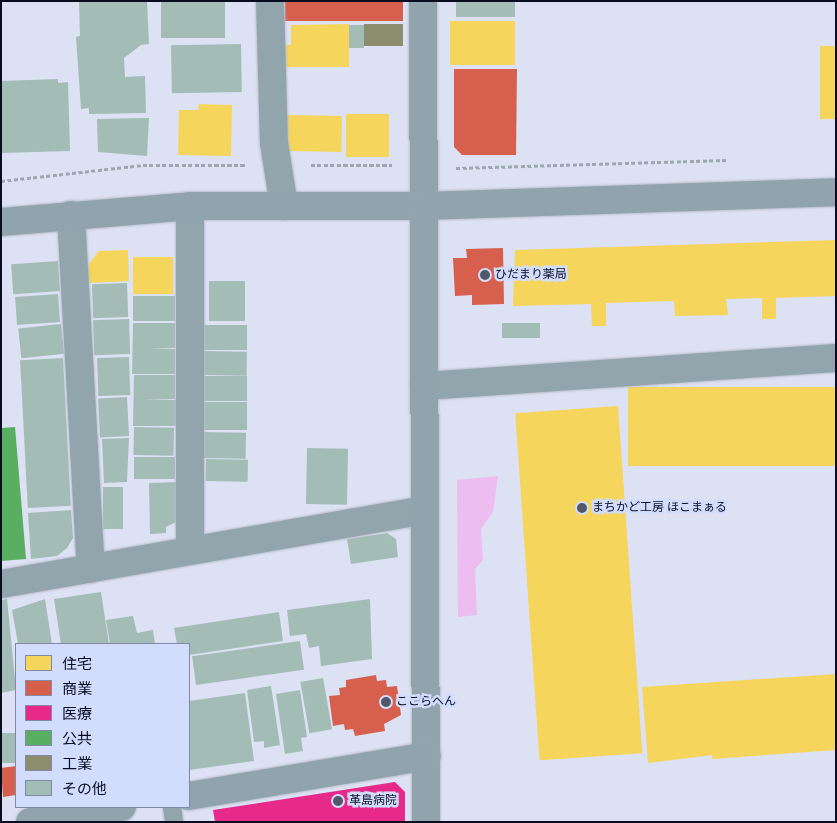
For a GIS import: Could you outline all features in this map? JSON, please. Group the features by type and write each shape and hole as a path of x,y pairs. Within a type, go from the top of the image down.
{"street":[{"path":"270,1 277,165 284,206"},
{"path":"423,1 426,822"},
{"path":"1,222 190,206 423,206 836,192"},
{"path":"190,206 190,550"},
{"path":"71,215 91,568"},
{"path":"424,386 836,358"},
{"path":"1,584 424,510"},
{"path":"190,796 427,756"},
{"path":"30,822 116,808"}],"lane":[{"path":"172,808 174,822"}],"path":[{"path":"453,168 738,160"},
{"path":"1,181 143,166 403,165"}],"shaded area":[{"path":"498,476 493,512 481,529 483,560 475,569 477,615 458,617 457,480"}],"building: 住宅":[{"path":"450,21 515,21 515,65 450,65"},
{"path":"349,24 349,67 283,67 283,45 291,45 291,25"},
{"path":"820,46 836,46 836,119 820,119"},
{"path":"199,104 232,105 231,156 178,155 179,110 198,110"},
{"path":"346,114 389,114 389,157 346,157"},
{"path":"287,115 342,116 341,152 286,151"},
{"path":"836,240 836,296 776,298 776,319 762,319 762,298 726,299 728,315 675,316 674,301 606,303 606,326 592,326 591,304 513,306 515,250"},
{"path":"128,250 129,281 88,283 88,265 99,251"},
{"path":"133,257 173,257 173,294 133,294"},
{"path":"628,387 836,387 836,466 628,466"},
{"path":"618,406 642,753 540,760 515,413"},
{"path":"836,674 836,750 712,759 712,755 648,763 642,687"}],"building: 商業":[{"path":"285,1 403,1 403,21 285,21"},
{"path":"454,69 517,69 516,155 462,155 454,147"},
{"path":"503,248 504,304 472,305 472,295 455,296 453,258 467,258 466,249"},
{"path":"376,675 377,681 386,680 387,687 397,686 401,715 384,724 385,731 355,736 353,729 345,730 344,724 333,726 329,696 340,695 339,688 346,687 346,680"},
{"path":"15,766 15,795 3,797 1,768"}],"building: 医療":[{"name":"革島病院","path":"395,782 405,792 405,822 215,822 213,810"}],"building: 公共":[{"path":"15,427 26,559 1,561 1,428"}],"building: 工業":[{"path":"364,24 403,24 403,46 364,46"}],"building: その他":[{"path":"79,1 147,1 149,44 141,45 124,58 125,77 145,76 146,113 89,114 89,108 81,109 76,37 80,36"},
{"path":"161,1 225,1 225,38 161,38"},
{"path":"456,1 515,1 515,17 456,17"},
{"path":"349,25 364,25 364,48 349,48"},
{"path":"241,44 242,92 172,93 171,45"},
{"path":"58,79 58,83 68,82 70,151 1,153 1,81"},
{"path":"149,118 147,156 98,152 97,119"},
{"path":"58,261 60,291 13,294 11,264"},
{"path":"209,281 245,281 245,321 209,321"},
{"path":"127,283 128,317 93,318 92,284"},
{"path":"58,294 60,322 17,325 15,297"},
{"path":"133,296 175,296 175,321 133,321"},
{"path":"129,319 130,354 94,355 93,320"},
{"path":"133,323 175,323 175,348 150,348 175,349 175,374 132,374"},
{"path":"502,323 540,323 540,338 502,338"},
{"path":"61,324 64,354 21,358 18,328"},
{"path":"204,325 247,325 247,350 204,350"},
{"path":"204,351 247,352 247,376 204,375"},
{"path":"129,357 130,395 98,396 97,358"},
{"path":"63,358 71,506 28,508 20,360"},
{"path":"134,375 175,375 175,399 143,400 176,400 176,426 133,426"},
{"path":"204,376 247,376 247,401 204,401"},
{"path":"127,397 129,436 100,437 98,399"},
{"path":"202,402 247,402 247,430 202,430"},
{"path":"134,427 174,428 174,456 134,455"},
{"path":"202,432 246,433 246,459 202,458"},
{"path":"129,438 127,482 104,483 102,439"},
{"path":"307,448 348,449 347,505 306,504"},
{"path":"134,457 175,457 175,479 134,479"},
{"path":"206,459 248,460 248,482 206,481"},
{"path":"178,482 176,522 166,527 166,533 150,534 149,483"},
{"path":"103,487 123,487 123,529 103,529"},
{"path":"71,510 73,538 67,548 57,556 31,559 28,513"},
{"path":"387,533 396,539 398,557 351,564 347,539"},
{"path":"101,592 109,643 61,643 54,599"},
{"path":"7,599 15,690 1,693 1,600"},
{"path":"45,599 52,643 18,643 12,610"},
{"path":"370,599 372,659 321,666 319,646 309,648 306,634 290,636 287,610"},
{"path":"279,612 283,641 190,655 190,643 177,643 174,628"},
{"path":"133,616 137,633 153,630 155,643 110,643 106,620"},
{"path":"300,641 304,670 196,685 192,656"},
{"path":"323,678 332,729 309,733 300,682"},
{"path":"271,686 280,745 264,748 264,741 254,742 247,690"},
{"path":"300,690 307,737 301,738 303,751 285,754 276,694"},
{"path":"245,693 254,761 190,770 190,701"},
{"path":"1,733 15,733 15,763 1,763"}],"place":[{"name":"ひだまり薬局","path":"485,275"},
{"name":"まちかど工房 ほこまぁる","path":"582,508"},
{"name":"ここらへん","path":"386,702"},
{"name":"革島病院","path":"338,801"}]}
